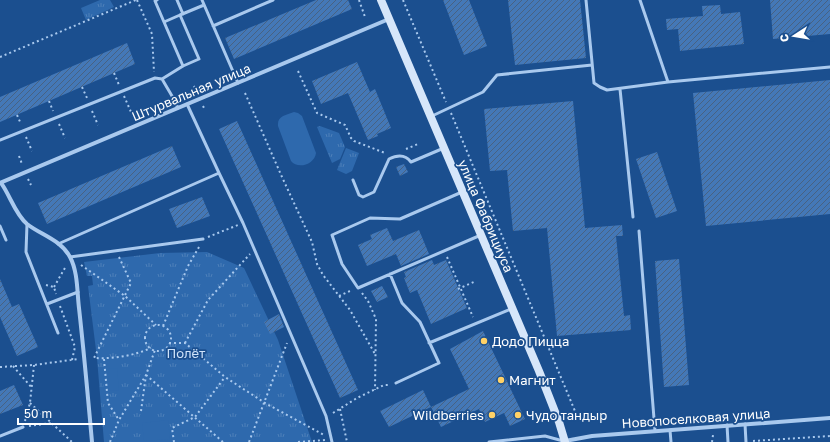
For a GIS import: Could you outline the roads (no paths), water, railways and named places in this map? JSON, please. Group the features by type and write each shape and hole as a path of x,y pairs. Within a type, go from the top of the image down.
{"main road":[{"name":"улица Фабрициуса","path":"381,0 546,389 565,442"}],"street":[{"name":"Штурвальная улица","path":"0,182 389,19"},
{"path":"0,182 21,217 27,224 58,244 70,257 76,275 92,442"},
{"name":"Новопоселковая улица","path":"565,442 592,436 830,418"}],"lane":[{"path":"157,0 155,1 183,66"},
{"path":"0,140 155,78 162,79 183,66 199,59 177,0"},
{"path":"202,0 238,83"},
{"path":"213,26 273,0"},
{"path":"586,0 594,83 607,90 668,82 830,67"},
{"path":"640,0 668,82"},
{"path":"164,22 204,5"},
{"path":"430,116 483,92 497,75 592,65"},
{"path":"162,79 178,108"},
{"path":"620,89 633,217"},
{"path":"187,104 243,223 290,332 326,416 332,441"},
{"path":"353,180 359,195 363,197 374,192 389,159 400,156 408,158 411,162 444,148"},
{"path":"58,244 219,173"},
{"path":"462,192 400,219 370,218 332,235 342,264 358,288 480,235"},
{"path":"27,224 26,252 58,333"},
{"path":"0,226 6,240"},
{"path":"639,231 655,431"},
{"path":"70,257 203,239"},
{"path":"390,274 402,303 420,322 439,363 396,383"},
{"path":"47,304 78,292"},
{"path":"429,343 512,309"},
{"path":"745,424 746,442"},
{"path":"727,425 728,442"},
{"path":"0,436 24,427"},
{"path":"670,430 671,442"},
{"path":"489,442 545,436 565,442"}],"place":[{"name":"Додо Пицца","path":"484,341"},
{"name":"Магнит","path":"501,380"},
{"name":"Wildberries","path":"492,415"},
{"name":"Чудо тандыр","path":"518,415"}],"park label":[{"name":"Полёт","path":"186,353"}]}
